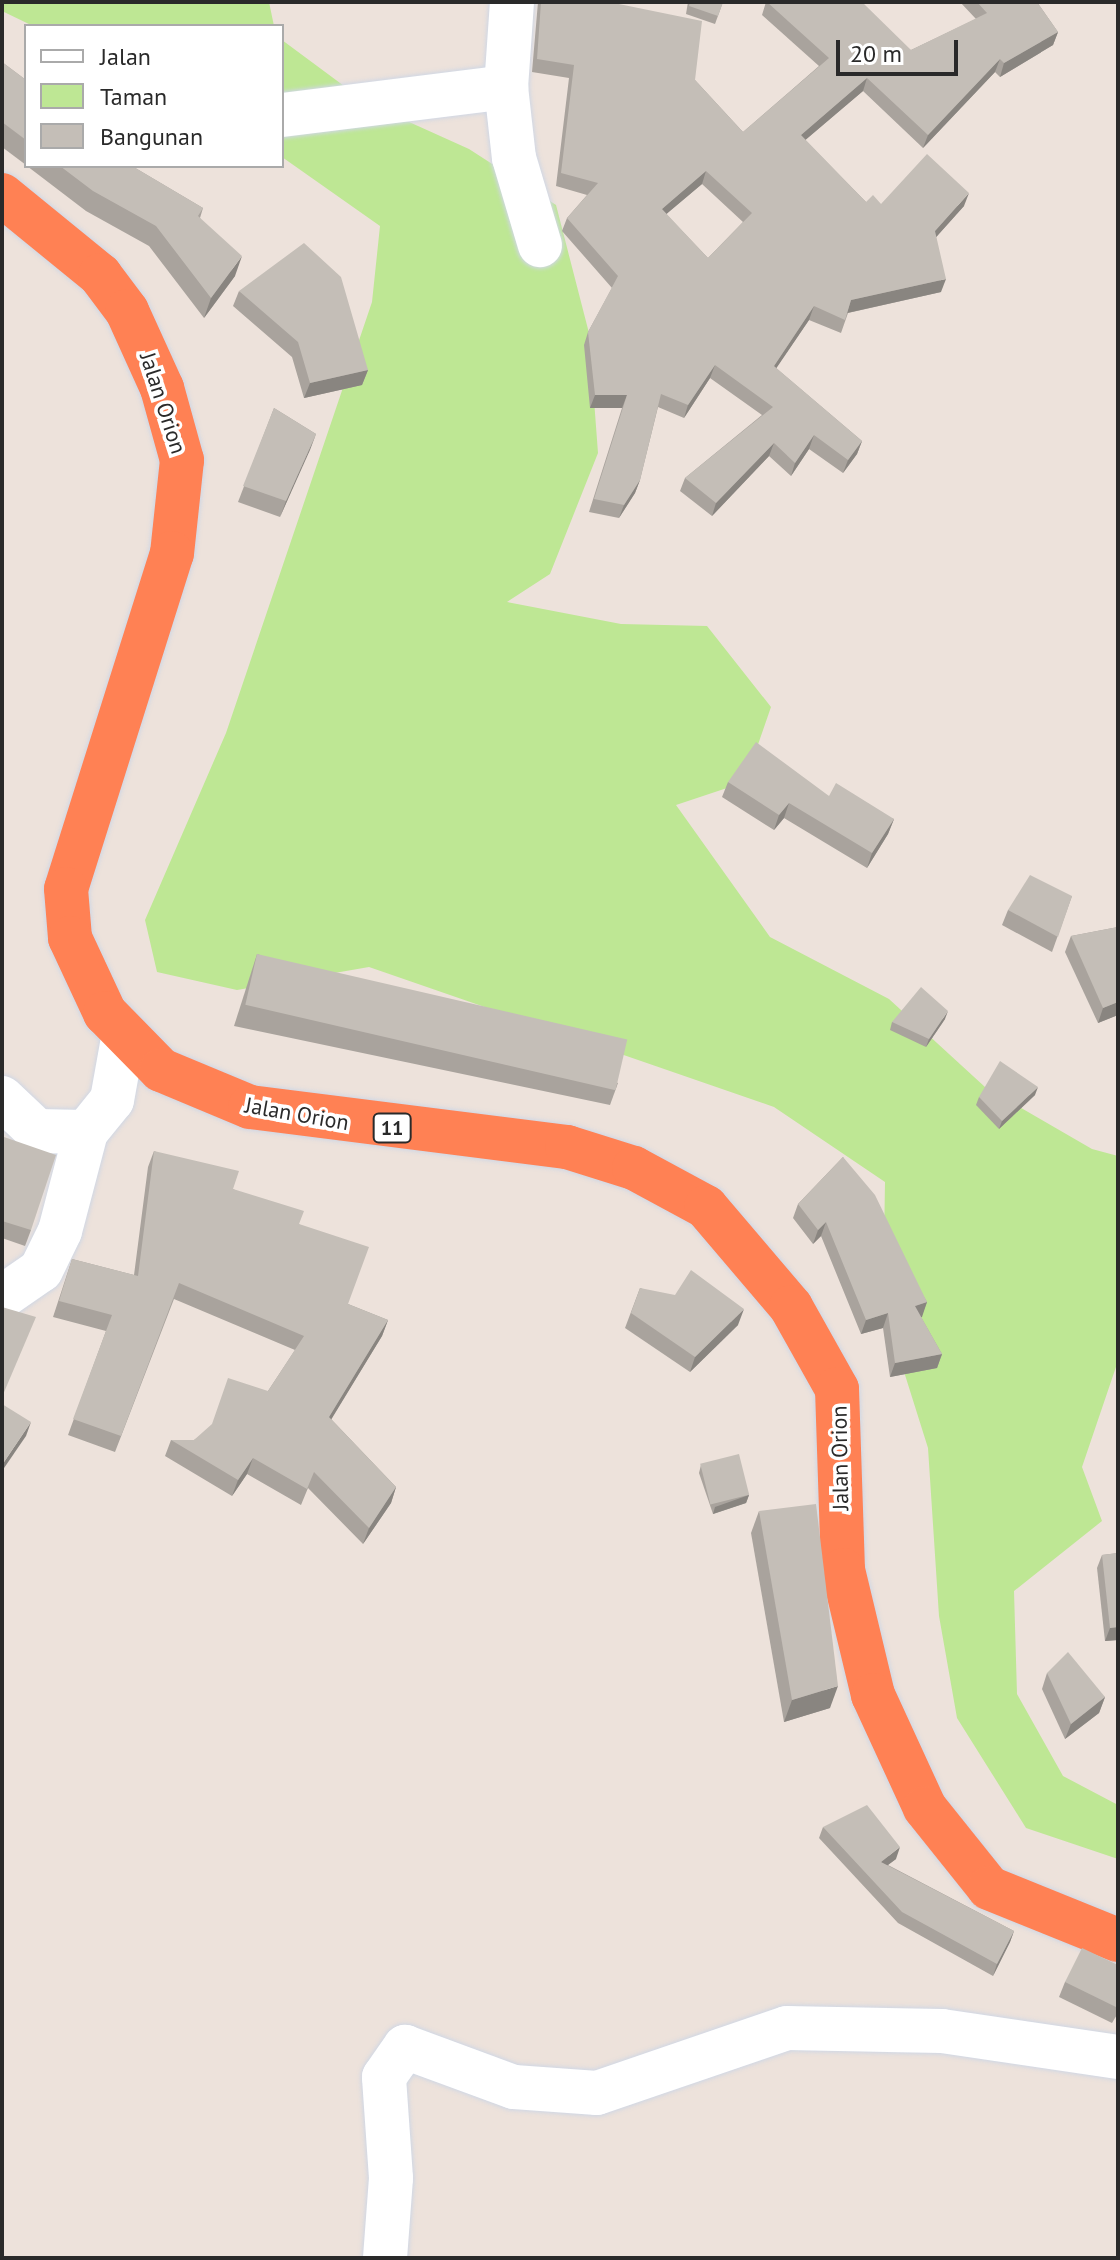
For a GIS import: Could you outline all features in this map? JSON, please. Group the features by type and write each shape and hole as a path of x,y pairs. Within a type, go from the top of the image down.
{"highway":[{"name":"Jalan Orion","path":"2,195 100,275 127,311 162,388 182,460 172,553 66,889 70,938 95,997 123,1039 190,1087 250,1107 567,1147 634,1168 706,1207 791,1307 837,1389 846,1583 873,1695 925,1808 989,1888 1118,1940"}],"street":[{"path":"512,2 506,87 514,158 540,245"},
{"path":"284,115 506,87"},
{"path":"2,1297 41,1270 86,1132 112,1100 123,1039"},
{"path":"2,1098 37,1131 86,1132"},
{"path":"385,2258 391,2178 384,2077 405,2047 514,2087 597,2093 787,2028 942,2031 1118,2057"}],"green space":[{"path":"2,2 269,2 274,24 29,24 2,11"},
{"path":"284,41 367,103 469,149 556,205 589,333 598,453 550,574 507,602 621,624 707,626 771,707 745,782 676,805 770,937 889,999 985,1087 1092,1149 1118,1156 1118,1361 1082,1467 1102,1521 1014,1591 1017,1694 1063,1776 1118,1805 1118,1859 1026,1828 957,1718 939,1616 928,1448 883,1305 885,1182 774,1107 369,967 237,990 157,972 145,920 226,733 372,302 380,226 284,158"}],"building":[{"path":"541,2 609,2 702,21 695,80 743,132 829,58 767,2 862,2 911,50 987,13 977,2 1037,2 1058,32 1004,63 1000,59 928,135 867,78 801,135 866,202 873,195 881,204 927,154 969,193 935,231 946,279 851,300 845,320 814,306 774,366 862,441 848,460 814,435 795,463 774,443 716,503 685,478 773,407 715,365 688,405 661,394 640,480 624,505 594,499 627,395 595,395 588,332 618,276 567,218 598,183 561,173 574,65 537,59","holes":["706,171 752,213 708,258 662,209"]},
{"path":"690,2 723,2 718,16 689,6"},
{"path":"2,62 24,78 24,138 2,122"},
{"path":"63,168 135,168 203,208 198,216 242,256 211,298 156,226 93,191"},
{"path":"304,243 341,277 368,370 310,383 298,342 239,291"},
{"path":"274,408 316,434 286,501 243,486"},
{"path":"756,742 829,796 836,783 894,819 872,853 789,803 779,815 728,782"},
{"path":"1030,875 1072,896 1058,937 1008,910"},
{"path":"1118,927 1118,1002 1103,1008 1071,936"},
{"path":"257,954 627,1039 616,1090 245,1005"},
{"path":"921,987 948,1011 929,1039 892,1022"},
{"path":"1000,1061 1038,1087 1002,1121 979,1097"},
{"path":"4,1137 56,1155 31,1230 2,1221"},
{"path":"154,1151 239,1171 233,1189 304,1211 299,1224 369,1247 348,1304 388,1320 329,1417 396,1487 369,1528 314,1472 307,1489 253,1458 238,1480 171,1440 194,1440 212,1424 228,1378 268,1391 304,1336 179,1283 121,1436 73,1419 112,1315 59,1301 72,1259 138,1276"},
{"path":"843,1157 875,1195 927,1302 915,1306 942,1354 895,1363 888,1313 866,1320 826,1222 818,1230 798,1204"},
{"path":"691,1270 744,1309 695,1357 631,1313 640,1288 675,1295"},
{"path":"2,1307 36,1317 2,1397"},
{"path":"2,1404 31,1422 2,1465"},
{"path":"739,1454 749,1495 710,1504 700,1464"},
{"path":"816,1504 838,1686 792,1700 759,1511"},
{"path":"1118,1553 1118,1627 1110,1628 1102,1555"},
{"path":"1068,1652 1105,1697 1071,1724 1047,1673"},
{"path":"867,1805 900,1847 881,1862 1014,1931 997,1964 902,1912 823,1827"},
{"path":"1082,1948 1118,1965 1118,2008 1065,1982"}]}
